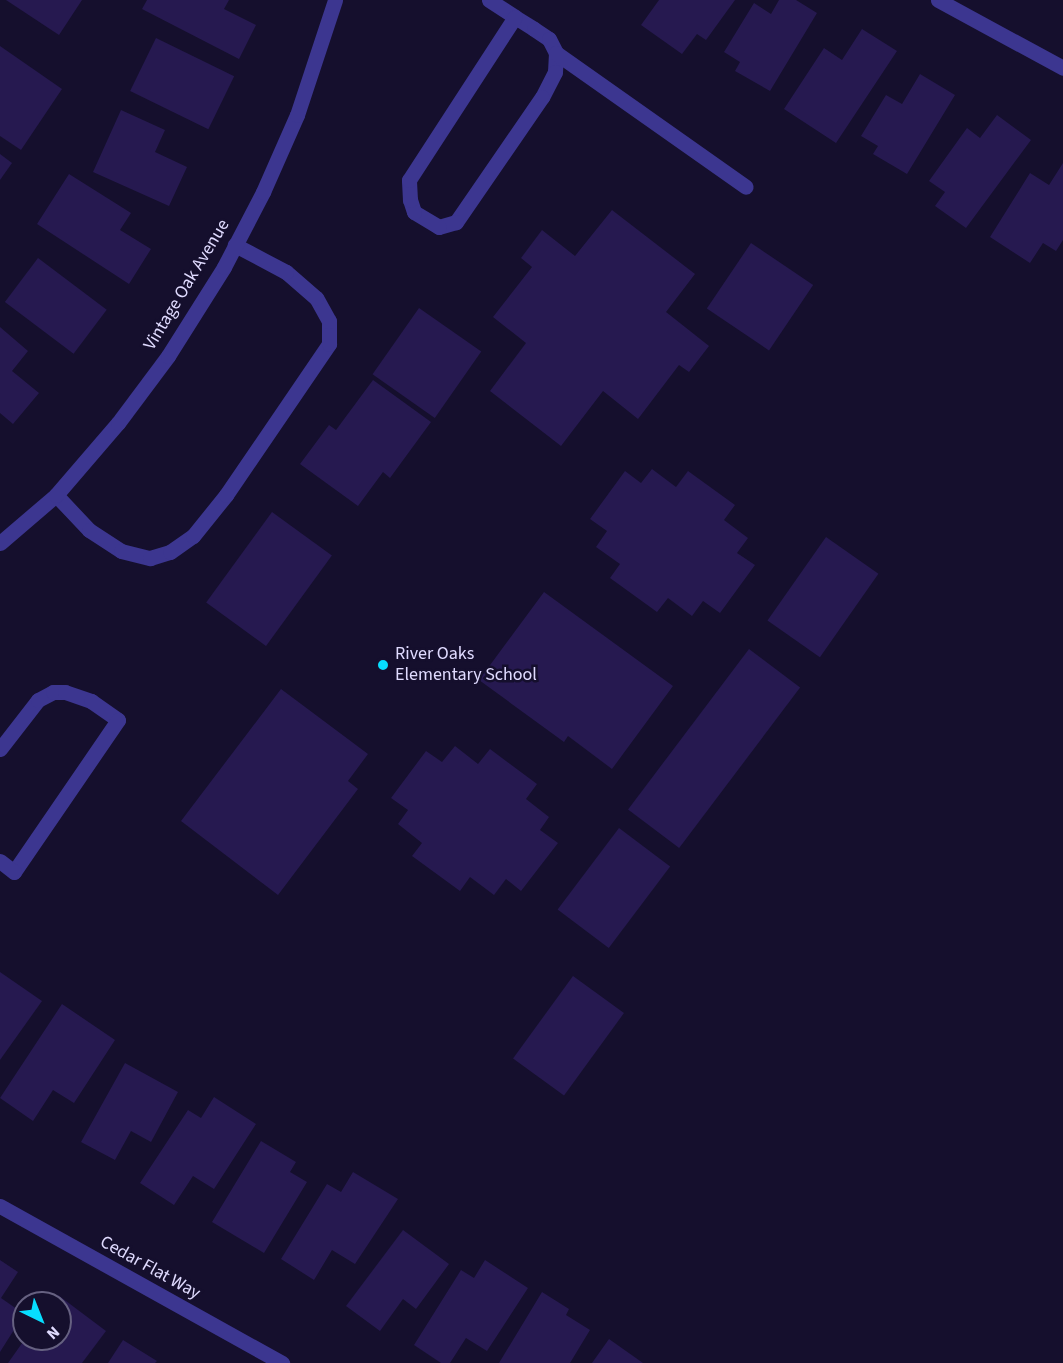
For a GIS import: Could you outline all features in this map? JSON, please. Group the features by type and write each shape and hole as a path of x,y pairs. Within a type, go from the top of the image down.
{"street":[{"name":"Vintage Oak Avenue","path":"0,543 56,495 118,423 168,356 235,245 263,192 297,115 335,0"},
{"path":"489,0 549,39 556,53 746,187"},
{"path":"938,0 1063,68"},
{"path":"515,17 409,180 410,200 414,212 439,227 456,222 542,97 555,72 556,53"},
{"path":"56,495 89,530 122,551 150,558 170,552 194,536 226,495 329,344 329,321 316,298 286,272 235,245"},
{"path":"0,748 38,699 53,692 65,692 91,701 118,720 14,872 0,861"},
{"name":"Cedar Flat Way","path":"0,1206 282,1363"}],"building":[{"path":"6,0 82,0 59,35"},
{"path":"147,0 229,0 224,9 256,25 239,59 142,9"},
{"path":"659,0 735,0 706,40 697,34 682,54 641,25"},
{"path":"779,0 796,0 817,13 770,91 735,71 740,62 724,52 754,3 771,14"},
{"path":"862,29 897,51 836,143 784,109 824,48 842,60"},
{"path":"156,38 234,76 208,129 130,91"},
{"path":"0,46 62,89 21,150 0,136"},
{"path":"920,74 955,95 907,174 873,154 878,146 861,136 886,95 902,104"},
{"path":"121,110 165,130 155,152 187,167 169,206 93,172"},
{"path":"997,115 1031,140 966,228 935,206 945,192 929,181 967,128 980,138"},
{"path":"0,154 12,163 0,180"},
{"path":"1063,163 1063,240 1056,251 1043,243 1030,263 990,237 1030,173 1049,185"},
{"path":"69,174 131,213 120,230 151,249 129,284 37,224"},
{"path":"612,210 695,274 666,312 709,346 689,372 679,365 638,419 603,391 561,446 490,391 526,343 493,317 532,267 521,258 542,230 575,256"},
{"path":"751,243 813,285 769,350 707,308"},
{"path":"38,258 107,310 74,354 5,302"},
{"path":"419,308 481,352 435,418 373,374"},
{"path":"0,327 28,351 12,371 39,393 13,424 0,413"},
{"path":"373,380 431,422 390,478 383,472 358,506 300,464 329,425 336,430"},
{"path":"652,469 676,487 688,471 735,505 724,520 748,538 737,553 755,565 720,613 703,601 692,616 668,598 657,612 610,578 620,564 596,547 607,531 590,519 625,471 641,483"},
{"path":"272,512 332,555 266,646 206,603"},
{"path":"826,537 878,574 820,657 767,621"},
{"path":"544,592 673,686 612,769 568,736 564,742 479,680"},
{"path":"749,649 800,688 679,848 628,810"},
{"path":"281,689 368,754 348,781 358,789 278,895 181,821"},
{"path":"455,746 478,764 490,749 537,784 526,799 549,817 540,830 558,843 521,891 506,879 494,895 470,877 460,891 412,856 422,843 398,824 408,810 391,798 426,751 442,762"},
{"path":"619,828 670,867 609,948 558,909"},
{"path":"0,972 42,1001 0,1060"},
{"path":"573,976 624,1013 564,1096 513,1059"},
{"path":"62,1004 115,1040 74,1103 53,1090 33,1121 0,1098"},
{"path":"125,1063 178,1092 151,1142 131,1131 115,1160 81,1142"},
{"path":"214,1097 256,1124 214,1189 193,1176 174,1205 140,1183 188,1110 201,1118"},
{"path":"261,1141 296,1162 290,1172 307,1182 264,1253 212,1222"},
{"path":"353,1172 398,1199 355,1264 332,1250 314,1280 281,1259 327,1184 341,1192"},
{"path":"403,1230 449,1264 416,1309 403,1299 380,1331 346,1306"},
{"path":"0,1260 18,1272 1,1298 12,1306 12,1333 0,1352"},
{"path":"485,1260 528,1288 487,1351 466,1338 450,1363 441,1363 414,1345 461,1270 474,1278"},
{"path":"542,1292 569,1309 566,1315 590,1330 570,1363 499,1363"},
{"path":"72,1306 106,1331 82,1363 8,1363 16,1351 72,1351"},
{"path":"609,1339 643,1363 592,1363"},
{"path":"123,1340 157,1361 155,1363 108,1363"}],"place":[{"name":"River Oaks Elementary School","path":"383,665"}]}
